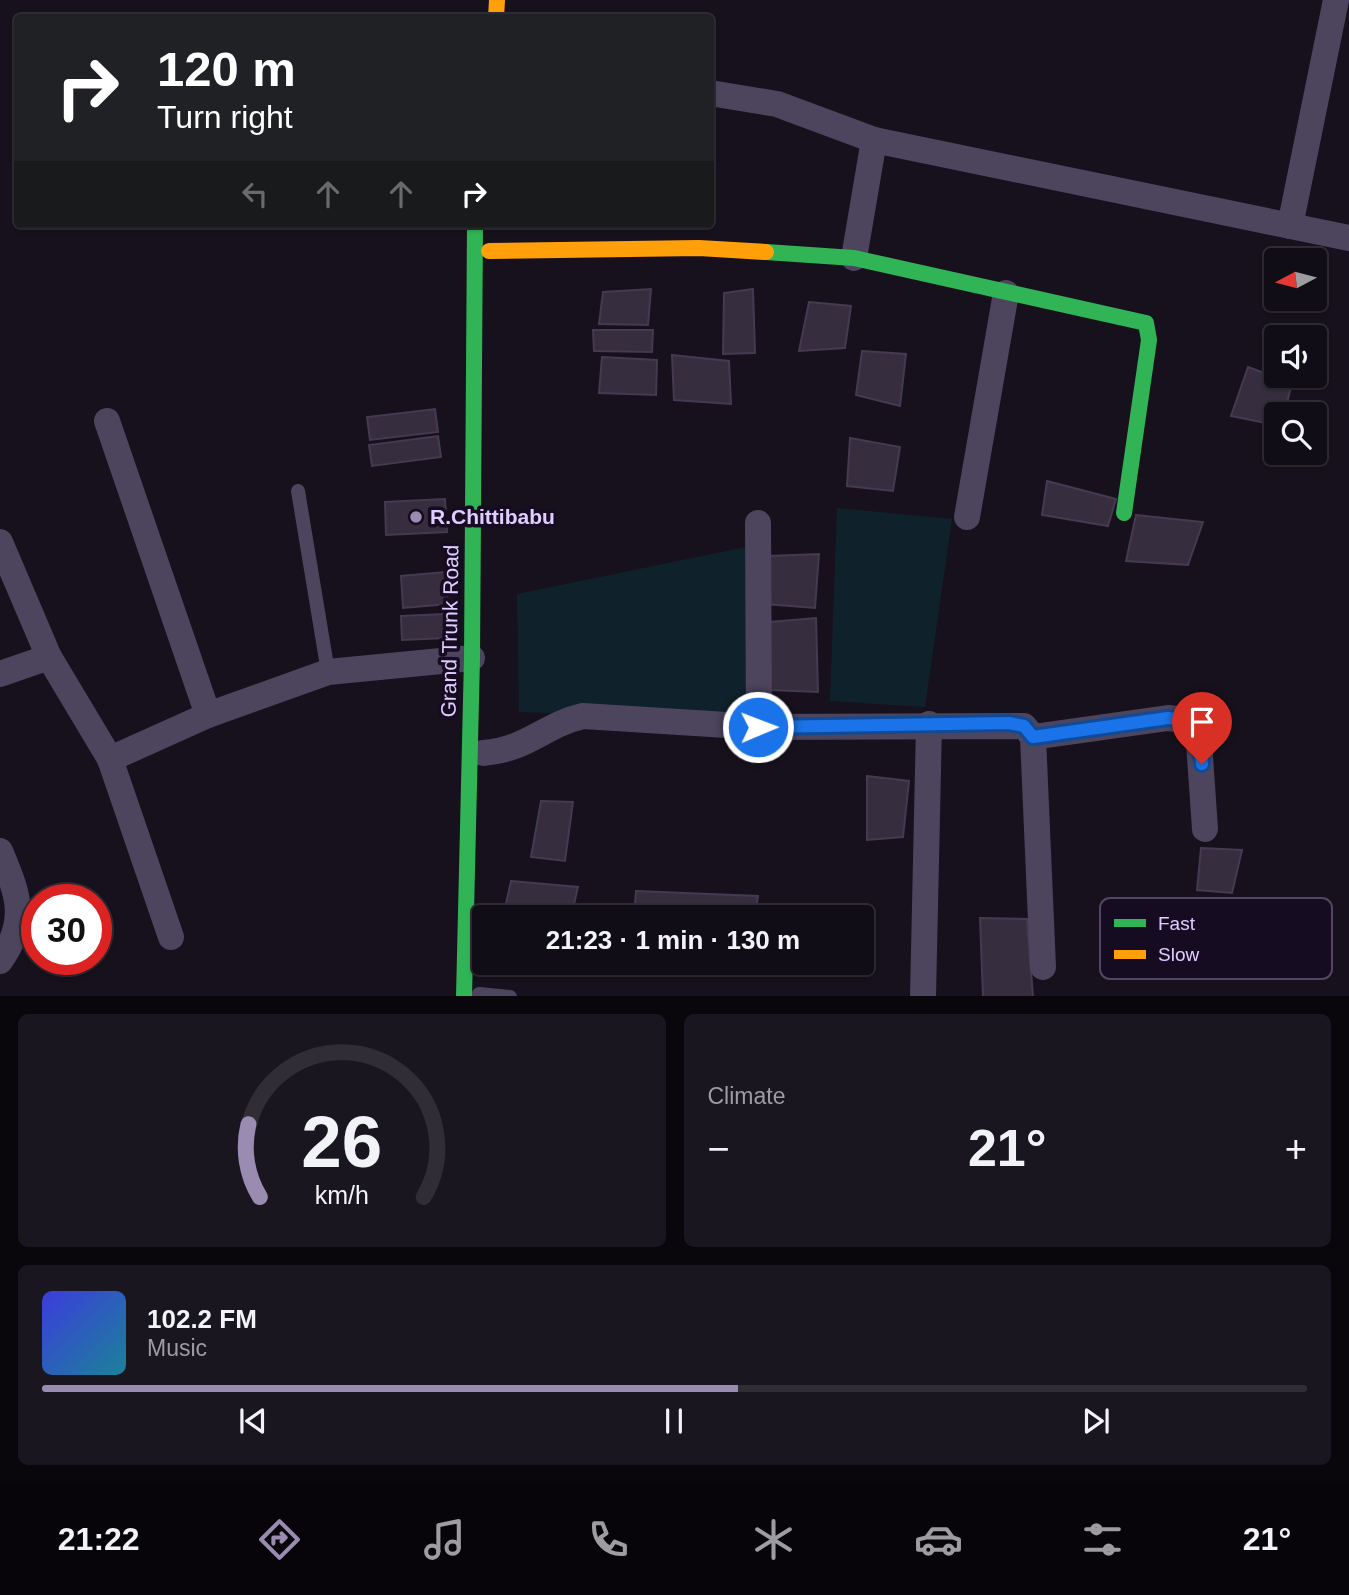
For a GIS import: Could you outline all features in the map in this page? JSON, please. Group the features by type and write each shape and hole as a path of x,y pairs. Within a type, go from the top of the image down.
{"main road":[{"name":"Grand Trunk Road","path":"474,996 472,658 475,228"},
{"name":"Grand Trunk Road","path":"474,996 483,753 490,228"},
{"path":"489,251 699,248 854,258 1146,323 1149,329 1124,513"}],"street":[{"path":"1290,226 1336,0"},
{"path":"714,94 777,104 874,140 1349,238"},
{"path":"854,258 874,140"},
{"path":"967,517 1006,293"},
{"path":"107,421 208,715"},
{"path":"758,523 758,727"},
{"path":"0,542 49,657 110,759 171,937"},
{"path":"0,674 49,657"},
{"path":"110,759 208,715 328,672 472,658"},
{"path":"483,753 508,751 566,720 583,716 758,727 1009,723 1024,726 1033,737 1043,967"},
{"path":"1033,737 1168,718 1186,720 1198,728 1202,743 1205,829"},
{"path":"923,996 929,724"},
{"path":"0,851 14,885 19,906 19,923 11,946 0,961"}],"lane":[{"path":"298,491 328,672"},
{"path":"474,996 510,996"}],"shaded area":[{"path":"837,508 952,519 925,707 830,701"},
{"path":"746,547 748,719 519,712 517,594"}],"building":[{"path":"651,289 648,325 599,324 603,292"},
{"path":"753,289 755,353 723,354 724,293"},
{"path":"809,302 851,306 845,348 799,351"},
{"path":"593,330 653,330 652,352 594,351"},
{"path":"862,351 906,354 900,406 856,395"},
{"path":"672,355 729,361 731,404 674,400"},
{"path":"602,357 657,360 656,395 599,393"},
{"path":"1248,367 1264,373 1264,388 1291,388 1287,402 1264,402 1264,423 1231,416"},
{"path":"435,409 438,432 370,440 367,417"},
{"path":"438,436 441,457 372,466 369,445"},
{"path":"850,438 900,447 893,491 847,486"},
{"path":"1047,481 1116,499 1108,526 1042,515"},
{"name":"R.Chittibabu","path":"445,499 447,532 386,535 385,502"},
{"path":"1136,515 1203,522 1188,565 1126,561"},
{"path":"819,554 815,608 765,604 768,556"},
{"path":"445,572 448,604 403,608 401,576"},
{"path":"444,614 446,638 402,640 401,616"},
{"path":"816,618 818,692 770,690 770,622"},
{"path":"867,776 909,781 903,837 867,840"},
{"path":"541,801 573,802 565,861 531,857"},
{"path":"1201,848 1242,850 1232,893 1197,890"},
{"path":"511,881 578,887 574,905 506,905"},
{"path":"636,891 758,896 757,905 635,905"},
{"path":"980,918 1027,919 1033,996 983,996"}],"traffic: fast":[{"path":"464,996 472,658 475,228"},
{"path":"766,252 854,258 1146,323 1149,340 1124,513"}],"traffic: slow":[{"path":"496,14 497,0"},
{"path":"489,251 699,248 766,252"}],"place":[{"name":"R.Chittibabu","path":"416,517"}],"route":[{"path":"758,727 1009,723 1024,726 1033,737 1168,718 1186,720 1198,728 1202,743 1202,764"}]}
